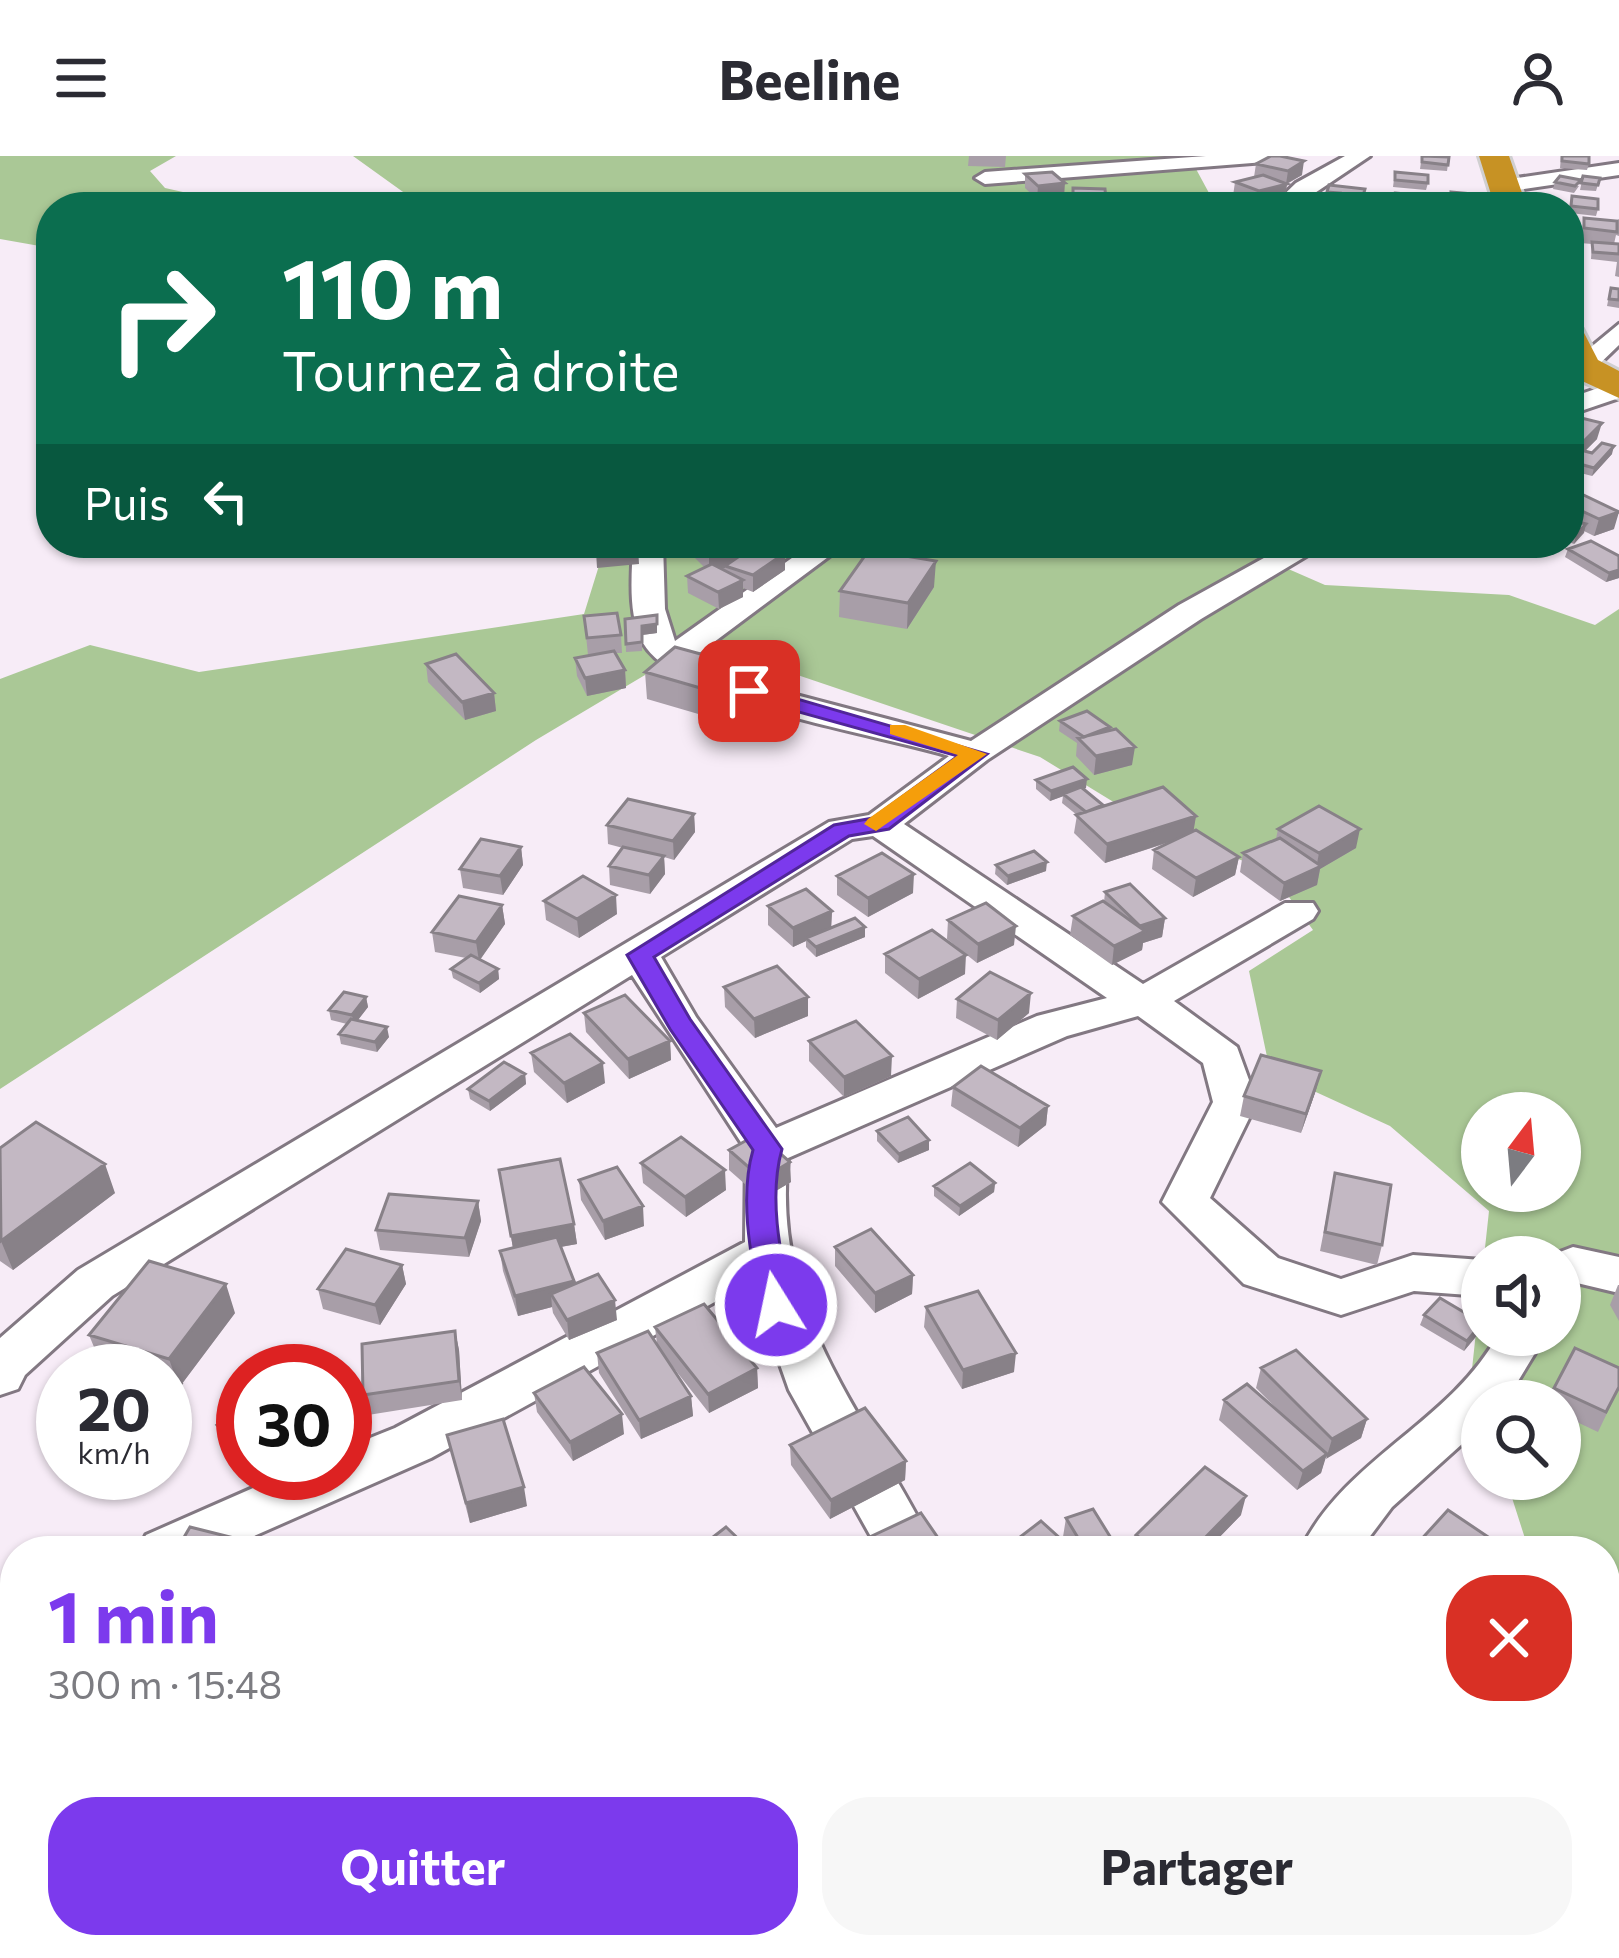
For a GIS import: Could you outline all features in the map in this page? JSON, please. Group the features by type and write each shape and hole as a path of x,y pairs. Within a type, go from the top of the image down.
{"highway":[{"path":"1584,359 1619,388"}],"street":[{"path":"985,178 1100,173 1265,156"},
{"path":"1299,192 1360,156"},
{"path":"1503,183 1619,169"},
{"path":"1584,348 1619,331"},
{"path":"1584,401 1619,388"},
{"path":"649,558 654,628 661,646 674,657 779,703 882,724 975,754"},
{"path":"674,657 811,558"},
{"path":"0,1375 4,1364 95,1283 842,830 880,824 975,754 1190,612 1286,558"},
{"path":"880,824 1189,1028 1222,1057 1235,1102 1185,1202 1261,1271 1340,1297 1413,1273 1461,1276"},
{"path":"768,1149 1052,1026 1144,1001 1299,911"},
{"path":"640,955 679,1023 768,1149 763,1168 765,1253 776,1305 834,1426 899,1536"},
{"path":"372,1460 413,1443 765,1253"},
{"path":"1581,1267 1619,1275"},
{"path":"1338,1536 1371,1492 1470,1408 1508,1368 1513,1356"},
{"path":"199,1536 280,1500"}],"green space":[{"path":"0,156 176,156 150,171 165,188 183,192 36,192 36,245 0,239"},
{"path":"353,156 1189,156 1208,192 403,192"},
{"path":"601,558 1263,558 1325,585 1509,595 1595,625 1619,609 1619,1536 1524,1536 1513,1500 1581,1500 1581,1380 1475,1380 1472,1369 1473,1356 1581,1356 1581,1236 1486,1236 1489,1212 1581,1212 1581,1092 1461,1092 1461,1187 1390,1126 1270,1071 1249,971 1313,930 1270,871 1156,828 1040,757 703,643 708,652 692,647 536,740 0,1089 0,679 90,645 199,672 584,614"}],"building":[{"path":"1271,156 1304,161 1288,171 1256,164"},
{"path":"1422,156 1449,157 1448,165 1422,162"},
{"path":"1562,156 1589,156 1589,164 1562,161"},
{"path":"1052,172 1065,183 1038,186 1025,174"},
{"path":"1395,172 1428,175 1428,183 1395,180"},
{"path":"1263,175 1287,184 1259,191 1235,182"},
{"path":"1560,176 1581,180 1575,186 1555,182"},
{"path":"1583,176 1600,178 1598,185 1581,183"},
{"path":"1329,185 1365,189 1364,192 1327,192"},
{"path":"1073,188 1105,192 1073,192"},
{"path":"1584,197 1598,199 1598,209 1584,207"},
{"path":"1584,218 1617,221 1617,232 1584,228"},
{"path":"1592,242 1619,244 1619,254 1593,252"},
{"path":"1611,288 1619,289 1619,300 1609,299"},
{"path":"1584,419 1602,423 1584,441"},
{"path":"1602,443 1614,446 1594,468 1584,465 1584,451 1592,453"},
{"path":"1584,495 1619,512 1599,519 1584,512"},
{"path":"1591,541 1619,556 1619,570 1609,573 1583,558 1584,543"},
{"path":"737,558 778,558 753,575 725,566"},
{"path":"863,558 936,561 908,603 840,591"},
{"path":"712,564 743,580 718,592 687,576"},
{"path":"617,613 621,635 587,638 584,616"},
{"path":"657,615 657,624 642,626 642,642 626,644 625,619"},
{"path":"675,647 763,671 735,698 645,672"},
{"path":"614,651 625,670 585,678 575,658"},
{"path":"456,654 494,693 462,702 426,664"},
{"path":"1087,711 1110,727 1084,737 1060,721"},
{"path":"1116,729 1135,747 1096,756 1078,738"},
{"path":"1073,767 1087,779 1051,791 1036,780"},
{"path":"1081,787 1103,805 1086,812 1063,794"},
{"path":"1163,787 1196,816 1107,844 1076,815"},
{"path":"628,799 694,814 673,841 607,825"},
{"path":"1319,806 1360,829 1319,853 1278,829"},
{"path":"1196,830 1239,857 1196,878 1154,850"},
{"path":"1280,838 1321,866 1284,883 1243,853"},
{"path":"481,839 521,847 500,876 460,869"},
{"path":"623,847 664,856 649,875 609,866"},
{"path":"1034,851 1047,862 1008,876 996,865"},
{"path":"882,853 914,874 868,898 837,876"},
{"path":"583,876 616,895 577,919 544,901"},
{"path":"1130,884 1165,918 1140,926 1105,892"},
{"path":"806,889 832,911 793,928 768,906"},
{"path":"459,896 502,905 476,942 432,932"},
{"path":"1103,901 1145,931 1114,946 1073,916"},
{"path":"986,903 1016,926 978,944 948,920"},
{"path":"855,918 865,927 816,947 806,938"},
{"path":"932,930 966,955 919,979 885,954"},
{"path":"471,955 498,969 479,983 451,969"},
{"path":"777,966 808,997 754,1019 724,987"},
{"path":"990,972 1031,993 998,1020 957,999"},
{"path":"344,992 366,997 352,1015 329,1010"},
{"path":"625,995 670,1041 628,1059 584,1013"},
{"path":"351,1019 387,1027 375,1042 339,1034"},
{"path":"856,1021 892,1056 844,1077 809,1041"},
{"path":"570,1034 603,1063 564,1083 531,1053"},
{"path":"1261,1055 1321,1071 1306,1114 1244,1096"},
{"path":"504,1062 525,1074 489,1101 468,1089"},
{"path":"981,1066 1048,1106 1020,1128 953,1087"},
{"path":"908,1117 929,1140 899,1154 877,1131"},
{"path":"36,1122 105,1164 1,1241 0,1148"},
{"path":"758,1134 790,1162 762,1179 729,1150"},
{"path":"681,1137 725,1170 685,1197 641,1163"},
{"path":"560,1159 574,1224 511,1236 499,1170"},
{"path":"970,1163 995,1183 960,1206 934,1186"},
{"path":"617,1167 643,1206 603,1221 579,1180"},
{"path":"1335,1173 1391,1185 1382,1245 1325,1232"},
{"path":"389,1194 478,1201 465,1238 376,1230"},
{"path":"871,1229 913,1275 875,1293 835,1247"},
{"path":"557,1237 574,1281 515,1296 500,1251"},
{"path":"346,1249 402,1265 375,1305 318,1289"},
{"path":"149,1261 226,1284 180,1344 119,1344 89,1335"},
{"path":"598,1274 615,1300 567,1320 551,1294"},
{"path":"978,1291 1016,1353 963,1370 926,1307"},
{"path":"1440,1298 1461,1310 1461,1337 1424,1315"},
{"path":"704,1304 757,1368 708,1394 655,1327"},
{"path":"455,1331 459,1381 372,1394 372,1344 362,1344"},
{"path":"648,1331 691,1396 639,1420 597,1353"},
{"path":"1296,1350 1367,1419 1332,1439 1261,1368"},
{"path":"1581,1351 1619,1368 1619,1387 1606,1412 1581,1400 1581,1380 1558,1380 1571,1356 1581,1356"},
{"path":"584,1367 622,1414 570,1442 534,1393"},
{"path":"1247,1384 1327,1454 1303,1471 1224,1400"},
{"path":"865,1408 906,1461 831,1500 790,1445"},
{"path":"503,1419 524,1487 466,1503 447,1435"},
{"path":"1205,1467 1246,1496 1207,1536 1136,1535"},
{"path":"1093,1509 1110,1536 1077,1536 1066,1518"},
{"path":"1448,1510 1487,1536 1424,1536"},
{"path":"921,1513 937,1536 872,1536"},
{"path":"1041,1521 1058,1536 1022,1536"},
{"path":"190,1527 226,1536 185,1536"},
{"path":"726,1527 735,1536 714,1536"}],"slow traffic":[{"path":"876,824 975,754 897,729"}],"route":[{"path":"749,691 779,703 882,724 975,754 880,824 842,830 640,955 679,1023 768,1149 763,1168 765,1253 776,1305"}]}
